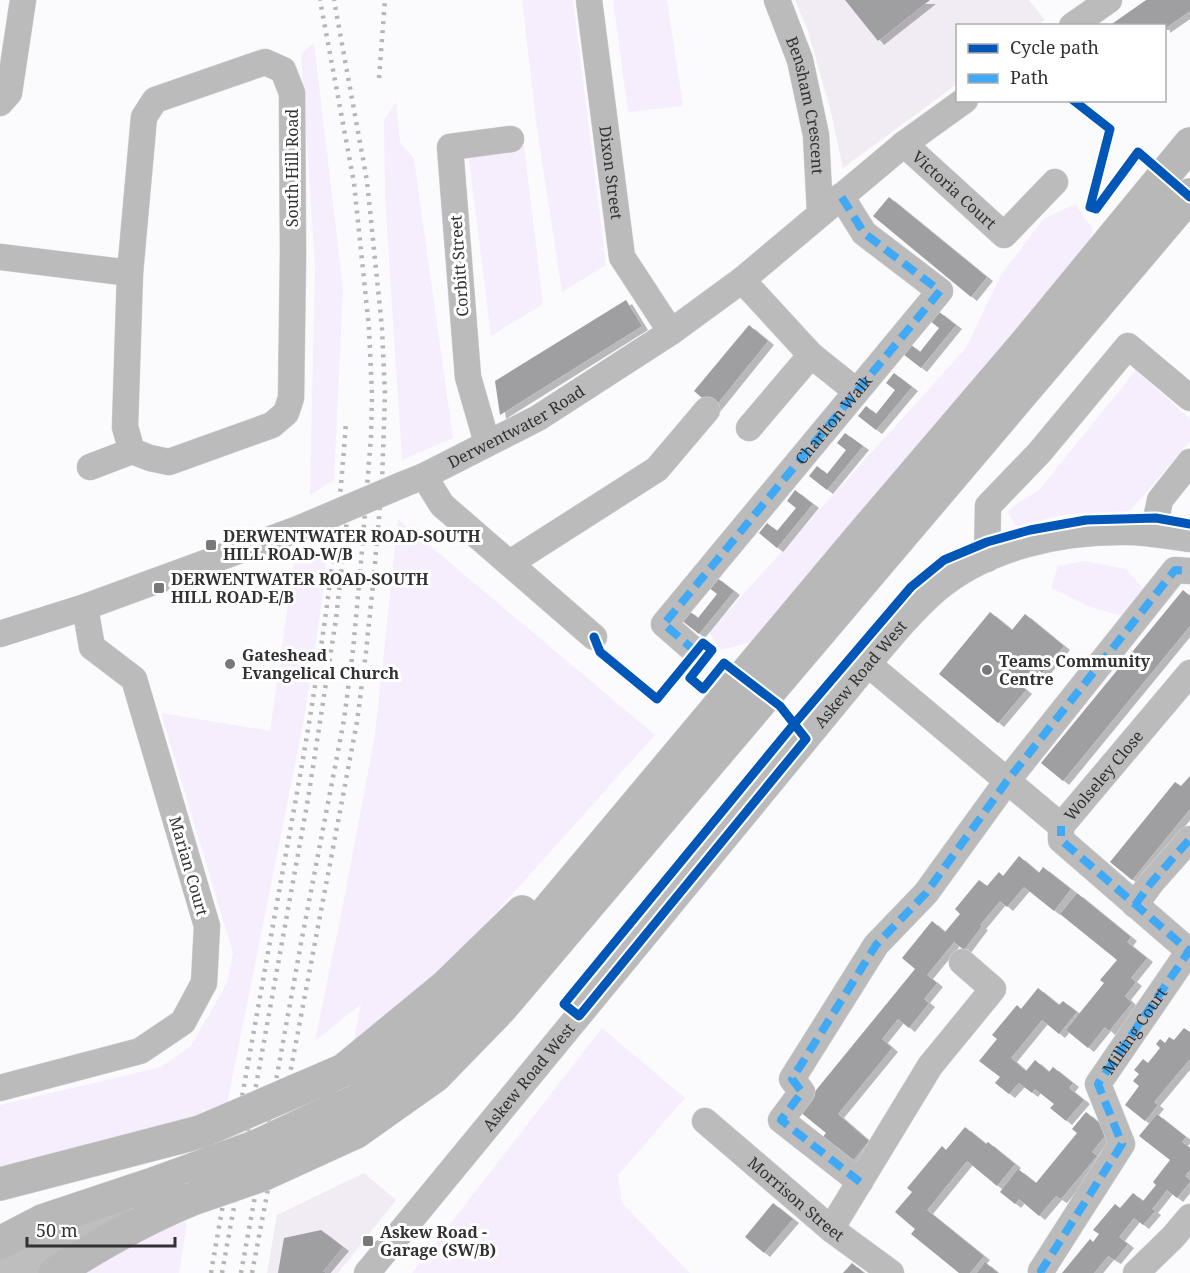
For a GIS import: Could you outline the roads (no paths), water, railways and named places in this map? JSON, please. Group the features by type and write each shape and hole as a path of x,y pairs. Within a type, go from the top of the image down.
{"highway":[{"path":"55,1273 167,1199 197,1168 257,1146 347,1120 477,995 1027,342 1190,144"},
{"path":"0,1243 42,1221 167,1199 262,1175 347,1120 435,1076 501,1008 1190,195"},
{"path":"1084,319 1190,210"},
{"path":"0,1184 200,1132 344,1070 445,987 649,790"}],"main road":[{"path":"0,1258 54,1227 167,1199"},
{"path":"9,1273 66,1242 167,1199"}],"street":[{"path":"0,103 9,93 23,0"},
{"name":"Dixon Street","path":"589,0 622,257 671,332"},
{"name":"Bensham Crescent","path":"777,0 800,60 816,135 820,213"},
{"path":"1075,24 1109,0"},
{"name":"South Hill Road","path":"265,62 283,70 292,93 291,398 286,413 272,425 170,462 132,451 125,427 130,273 144,117 155,100 265,62"},
{"name":"Derwentwater Road","path":"2,627 85,606 298,529 414,480 538,418 671,332 742,280 904,144 962,102"},
{"name":"Corbitt Street","path":"487,443 466,367 450,147 511,139"},
{"name":"Victoria Court","path":"904,144 1004,235 1055,183"},
{"name":"Charlton Walk","path":"696,652 664,624 940,291 864,233 841,196"},
{"path":"0,257 130,273"},
{"path":"742,280 811,356 846,383"},
{"path":"987,559 988,506 1039,453 1128,346 1190,398"},
{"path":"748,428 811,356"},
{"path":"510,563 657,469 707,410"},
{"path":"90,467 132,451"},
{"path":"1153,534 1160,500 1190,462"},
{"path":"414,480 594,637"},
{"name":"Askew Road West","path":"367,1273 868,664 906,619 937,589 987,559 1022,545 1052,538 1126,532 1190,538"},
{"path":"860,1182 781,1120 802,1092 792,1079 876,945 926,893 1007,781 1175,570 1190,572"},
{"name":"Marian Court","path":"0,1088 141,1051 183,1022 204,983 207,926 134,679 92,647 85,606"},
{"name":"Wolseley Close","path":"868,664 1061,826 1190,673"},
{"name":"Milling Court","path":"1042,1273 1041,1271 1122,1144 1098,1084 1190,952 1061,840 1061,826"},
{"path":"1135,904 1190,839"},
{"path":"831,1229 930,1066 993,989 962,962"},
{"name":"Morrison Street","path":"705,1121 831,1229 891,1273"},
{"path":"1136,1273 1190,1217"}],"railway":[{"path":"241,1273 344,720 353,650 371,437 369,328 354,183 320,0"},
{"path":"252,1273 357,722 382,482 385,395 382,328 367,181 334,0"},
{"path":"379,78 385,0"},
{"path":"211,1273 312,705 336,535 346,421"},
{"path":"222,1273 308,799 336,619 348,511"}],"place":[{"name":"DERWENTWATER ROAD-SOUTH HILL ROAD-W/B","path":"211,545"},
{"name":"DERWENTWATER ROAD-SOUTH HILL ROAD-E/B","path":"159,588"},
{"name":"Gateshead Evangelical Church","path":"230,664"},
{"name":"Teams Community Centre","path":"987,670"},
{"name":"Askew Road - Garage (SW/B)","path":"368,1241"}]}
